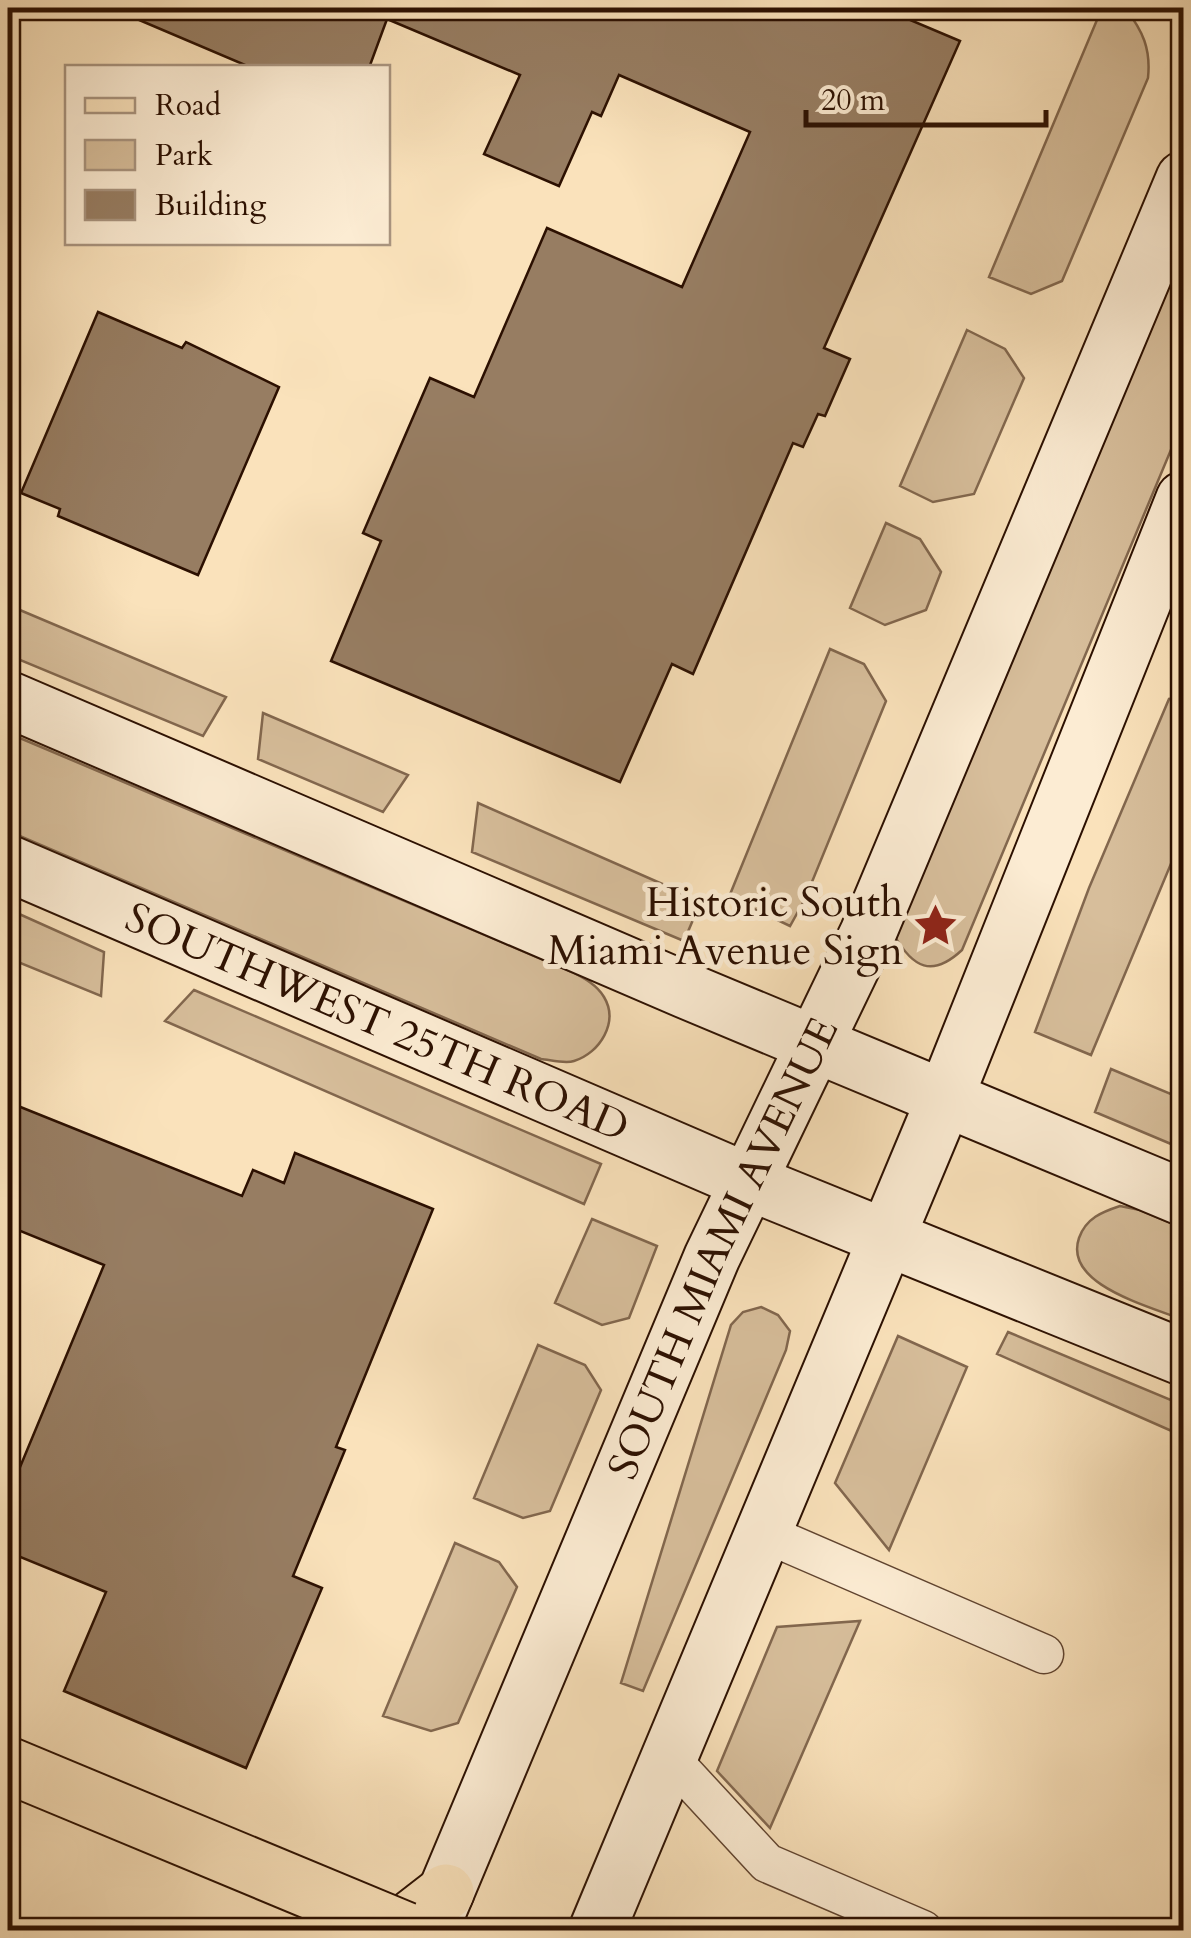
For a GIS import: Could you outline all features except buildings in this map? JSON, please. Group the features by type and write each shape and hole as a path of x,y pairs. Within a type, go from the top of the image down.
{"main road":[{"name":"SOUTH MIAMI AVENUE","path":"438,1911 712,1257 868,933 1184,179"},
{"path":"597,1930 945,1098 1184,498"},
{"path":"8,699 1184,1198"},
{"name":"SOUTHWEST 25TH ROAD","path":"8,864 748,1182 1184,1358"},
{"path":"8,1765 405,1930"},
{"path":"397,1930 438,1911"}],"lane":[{"path":"762,1532 1044,1654"},
{"path":"669,1757 768,1863 923,1930"}],"green space":[{"path":"1102,8 1125,8 1131,16 1147,49 1148,78 1062,281 1031,294 989,277"},
{"path":"1183,236 1183,421 962,950 941,964 924,965 908,955 894,935"},
{"path":"967,330 1005,349 1024,378 974,494 933,502 900,486"},
{"path":"886,523 920,539 941,572 926,610 885,625 850,608"},
{"path":"8,605 226,697 203,736 8,655"},
{"path":"830,649 864,664 886,701 805,899 790,926 729,897"},
{"path":"1183,697 1183,835 1091,1055 1035,1032 1089,888 1169,699"},
{"path":"263,713 408,775 383,812 258,759"},
{"path":"8,733 586,979 604,997 608,1007 604,1035 592,1051 574,1061 541,1059 8,831"},
{"path":"478,803 701,901 684,941 472,852"},
{"path":"8,909 104,952 101,996 8,958"},
{"path":"194,990 601,1164 584,1204 165,1021"},
{"path":"1111,1069 1183,1099 1183,1149 1095,1112"},
{"path":"1120,1206 1183,1228 1183,1320 1113,1291 1084,1269 1078,1254 1082,1231 1095,1217"},
{"path":"592,1219 657,1246 629,1318 602,1325 555,1303"},
{"path":"761,1307 778,1315 790,1331 786,1350 643,1691 621,1683 731,1325 743,1312"},
{"path":"1008,1332 1183,1405 1183,1436 997,1354"},
{"path":"898,1336 967,1367 889,1550 835,1483"},
{"path":"538,1345 585,1365 601,1390 550,1511 523,1518 474,1498"},
{"path":"455,1543 499,1562 517,1587 458,1723 431,1731 383,1716"},
{"path":"860,1621 770,1828 717,1771 777,1627"}],"place":[{"name":"Historic South Miami Avenue Sign","path":"936,926"}]}
